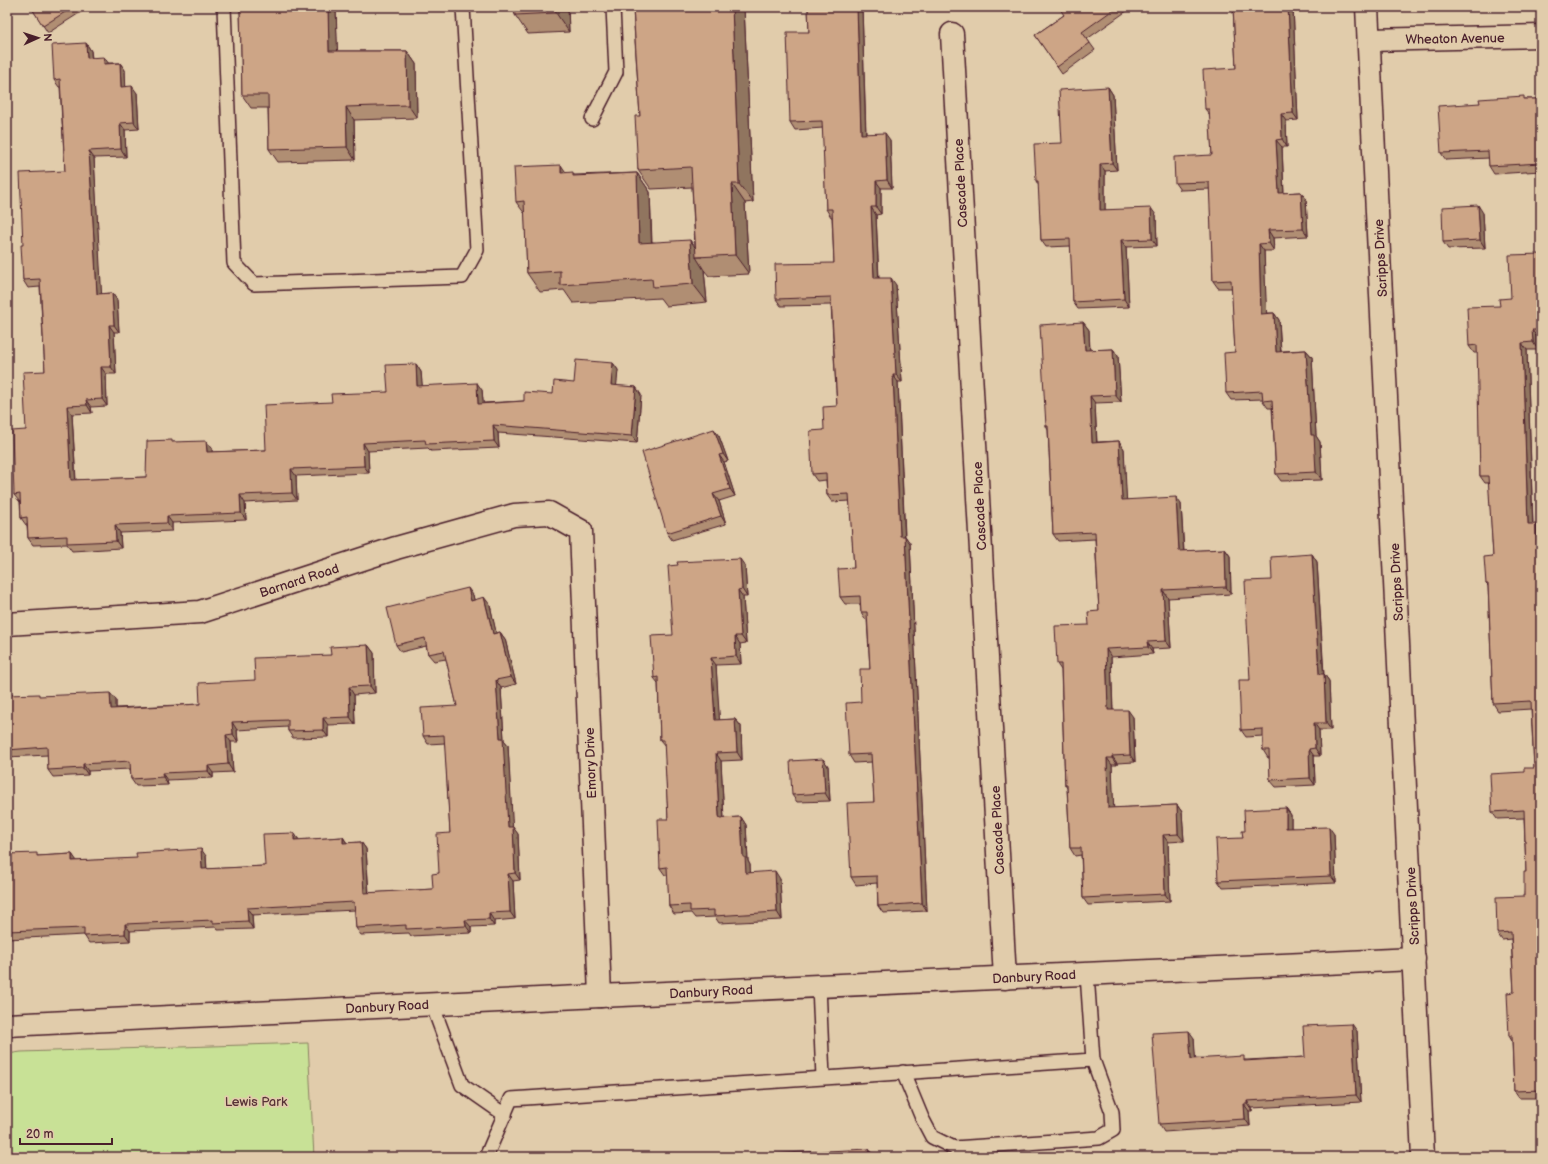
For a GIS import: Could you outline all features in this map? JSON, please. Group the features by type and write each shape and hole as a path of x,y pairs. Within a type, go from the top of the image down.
{"street":[{"name":"Scripps Drive","path":"1367,7 1423,1157"},
{"name":"Cascade Place","path":"952,34 1005,978"},
{"name":"Wheaton Avenue","path":"1369,40 1541,36"},
{"name":"Barnard Road","path":"7,624 200,612 396,548 514,515 549,513 581,531"},
{"name":"Emory Drive","path":"581,531 600,996"},
{"name":"Danbury Road","path":"7,1026 432,1004 1414,958"}],"lane":[{"path":"224,7 234,263 254,284 462,277 477,250 463,7"},
{"path":"592,119 616,72 613,7"},
{"path":"903,1072 922,1118 932,1137 954,1148 1099,1138 1112,1130 1112,1112 1094,1060 1087,974"},
{"path":"819,986 823,1077"},
{"path":"432,1004 462,1085 504,1115"},
{"path":"486,1157 511,1099 1094,1060"}],"green space":[{"name":"Lewis Park","path":"308,1043 314,1157 7,1157 7,1054 21,1052"}],"building":[{"path":"31,7 73,7 43,26"},
{"path":"240,7 328,7 329,51 407,51 408,105 346,107 347,147 269,149 268,95 242,95"},
{"path":"514,7 555,7 556,13 515,15"},
{"path":"633,7 732,7 739,184 732,184 735,255 696,257 691,167 638,170 635,116 640,116"},
{"path":"808,7 857,7 861,134 885,133 887,180 876,181 876,207 871,207 874,278 891,278 896,375 893,375 900,536 905,536 922,903 878,906 877,876 851,877 847,803 874,802 871,754 849,755 846,703 861,702 860,669 870,669 867,612 861,612 860,596 840,597 838,569 854,568 849,494 827,495 826,473 812,474 810,431 824,430 823,407 837,406 831,297 776,299 775,264 834,263 832,209 826,209 822,121 790,122 787,32 809,32"},
{"path":"1063,7 1117,7 1082,32 1090,43 1057,67 1035,35 1064,15 1060,9"},
{"path":"1233,7 1288,7 1293,113 1281,114 1282,139 1276,140 1279,193 1301,192 1303,229 1268,230 1269,243 1259,244 1261,314 1274,313 1276,352 1306,350 1311,435 1314,435 1316,472 1276,474 1272,400 1263,401 1262,391 1226,393 1224,353 1235,352 1231,280 1213,281 1209,182 1175,183 1174,157 1212,155 1209,109 1205,109 1203,70 1236,68"},
{"path":"86,43 87,58 104,57 104,64 120,63 121,87 132,86 134,122 120,123 121,149 89,151 97,294 112,293 114,325 109,325 111,367 101,367 102,399 86,400 87,405 67,406 71,480 146,477 147,441 206,441 207,452 266,450 264,405 332,402 331,394 388,392 386,365 416,364 417,386 477,383 478,404 524,401 524,392 553,394 554,381 574,383 576,360 613,363 611,385 636,387 632,436 493,425 494,441 426,444 425,440 363,443 364,466 291,469 292,493 240,495 241,513 167,516 167,523 115,525 116,541 67,543 67,536 28,538 27,517 21,518 20,494 14,495 12,431 26,430 23,372 45,371 40,279 23,280 20,173 65,171 60,79 54,80 52,45"},
{"path":"1108,87 1112,163 1100,164 1100,210 1151,208 1152,239 1121,240 1124,299 1073,302 1070,239 1041,240 1038,181 1036,181 1034,144 1062,143 1059,90"},
{"path":"1524,96 1524,99 1541,99 1541,163 1489,166 1488,151 1441,153 1438,106 1480,103 1479,99"},
{"path":"561,165 561,173 573,172 573,176 637,173 639,243 690,240 693,284 653,287 652,279 560,285 560,271 527,273 524,201 516,202 514,167"},
{"path":"1478,205 1480,240 1443,242 1442,207"},
{"path":"1541,254 1541,330 1532,330 1533,342 1522,343 1528,524 1536,524 1537,552 1541,551 1541,1090 1514,1091 1512,1036 1509,1036 1507,993 1514,992 1511,932 1497,933 1496,897 1524,896 1524,872 1526,872 1524,810 1492,812 1490,774 1524,772 1524,768 1534,768 1531,701 1493,703 1488,584 1486,584 1484,557 1493,556 1488,476 1480,476 1477,345 1469,346 1467,307 1500,306 1499,299 1511,298 1509,255"},
{"path":"1083,322 1085,350 1113,349 1115,395 1090,396 1092,443 1119,441 1122,500 1176,497 1179,551 1225,549 1226,587 1163,590 1166,641 1147,642 1148,647 1106,649 1108,710 1128,710 1130,755 1112,756 1112,758 1107,758 1108,808 1177,805 1178,834 1163,835 1165,894 1083,898 1081,848 1070,848 1067,785 1065,785 1061,664 1057,664 1055,626 1089,625 1088,612 1099,611 1095,532 1053,534 1048,426 1046,426 1040,325"},
{"path":"714,429 723,454 719,455 730,489 713,494 721,516 667,533 642,452"},
{"path":"1312,554 1319,674 1324,674 1326,723 1314,723 1315,748 1309,749 1310,778 1270,780 1269,750 1263,750 1263,729 1241,730 1239,680 1250,680 1245,581 1272,580 1271,557"},
{"path":"740,559 742,589 738,590 741,636 735,636 736,656 711,658 715,720 735,719 737,752 716,753 719,816 720,818 741,817 743,857 745,857 746,873 775,871 777,912 714,916 714,910 690,911 690,905 669,906 667,867 660,868 658,819 668,819 664,740 660,740 658,677 654,678 651,636 673,635 668,566 678,565 677,562"},
{"path":"468,588 471,601 484,597 493,634 500,632 511,677 496,680 500,738 503,738 508,827 513,827 515,873 508,874 510,912 489,913 489,919 465,920 466,926 406,929 406,925 356,928 354,902 247,908 248,921 213,923 213,920 125,924 125,934 84,936 84,928 7,931 7,854 37,853 37,856 72,854 72,861 137,858 136,853 201,849 202,869 265,866 263,834 294,833 294,840 343,837 343,843 361,842 364,893 433,889 432,874 439,873 437,834 450,833 444,735 423,736 421,708 457,706 444,651 428,654 425,638 396,645 387,608"},
{"path":"368,645 370,686 349,687 350,717 323,718 323,730 288,731 288,720 232,722 233,734 226,735 228,764 208,766 208,771 162,773 163,777 131,779 130,761 83,764 83,768 48,770 47,747 7,750 7,695 39,694 39,696 110,693 111,709 200,704 199,683 255,680 254,658 331,655 330,647"},
{"path":"823,759 825,793 792,795 790,761"},
{"path":"1286,808 1286,828 1329,827 1331,876 1218,881 1216,839 1243,838 1242,831 1245,831 1244,810"},
{"path":"1352,1024 1356,1095 1247,1101 1247,1104 1244,1104 1245,1119 1159,1124 1152,1033 1189,1031 1191,1059 1244,1056 1244,1061 1305,1057 1303,1026"},
{"path":"869,1149 870,1157 701,1157"}]}
